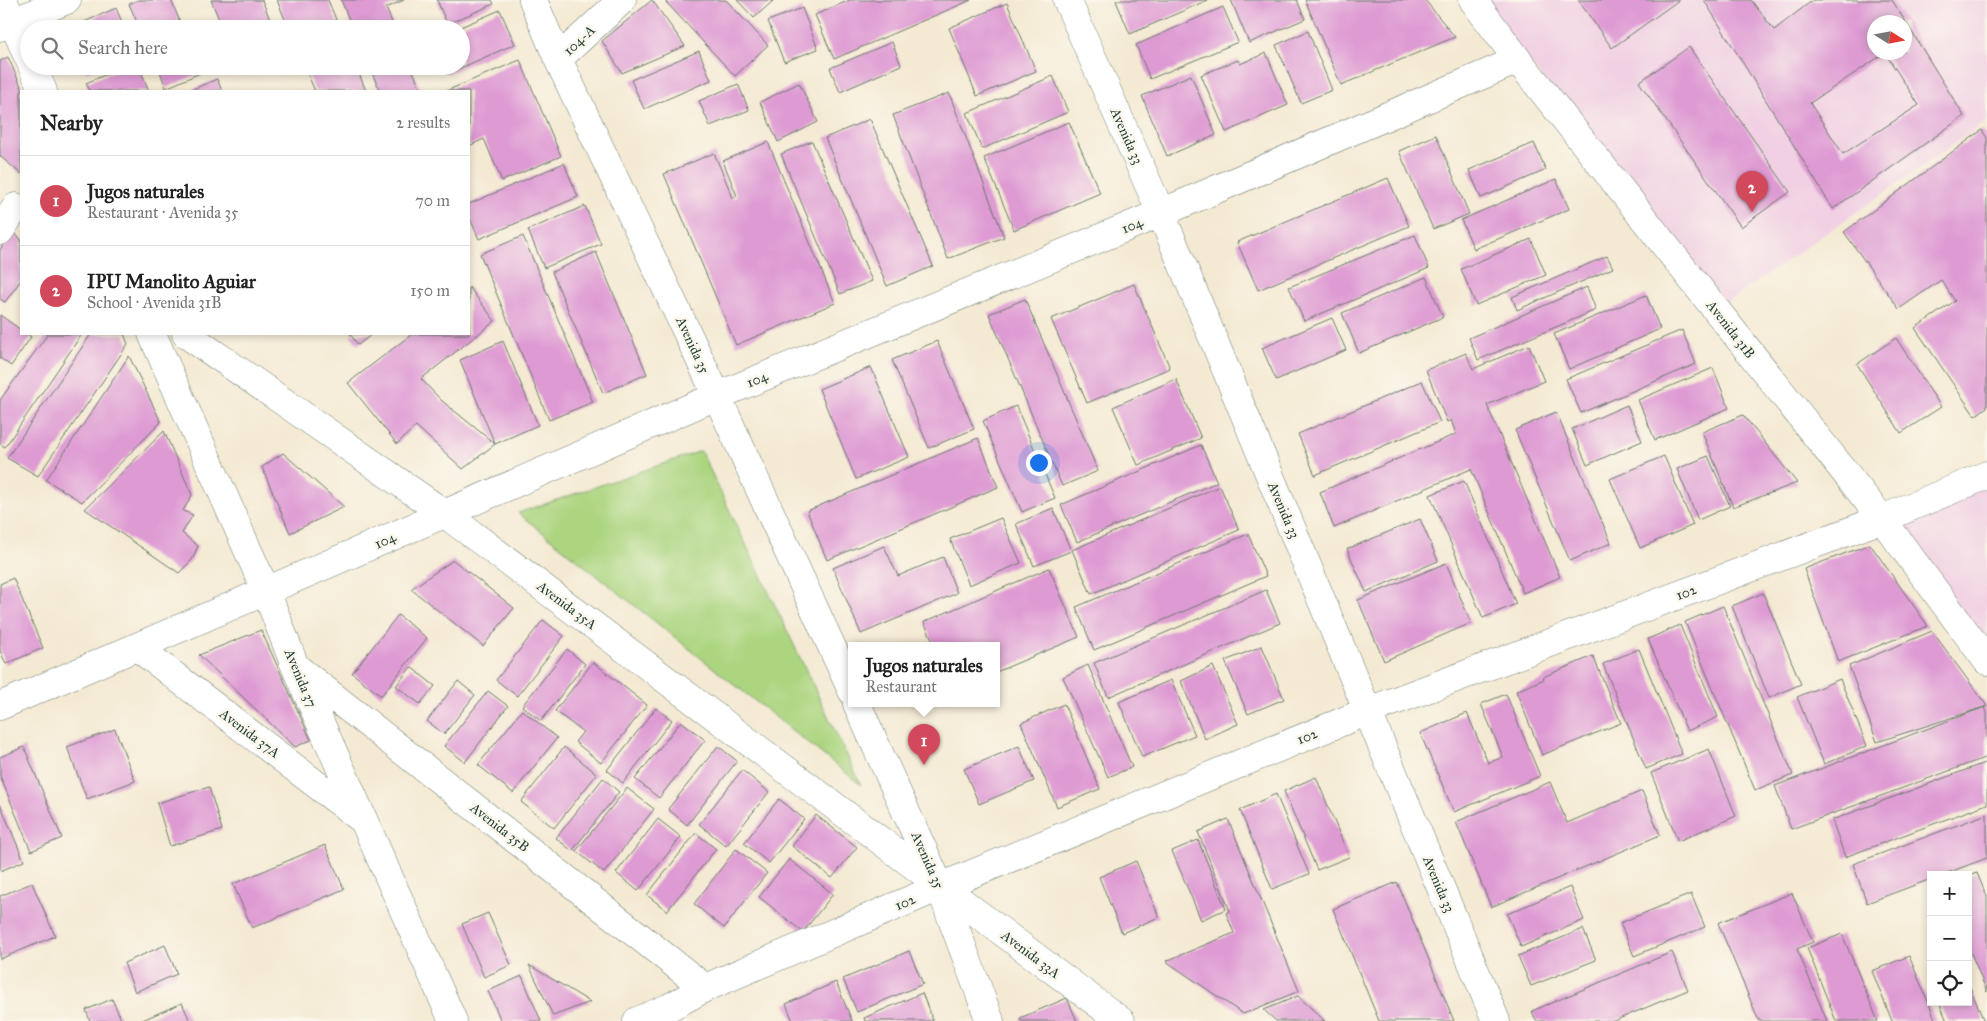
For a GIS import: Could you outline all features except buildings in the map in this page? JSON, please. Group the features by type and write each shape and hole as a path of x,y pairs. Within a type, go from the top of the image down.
{"street":[{"path":"20,42 5,16 68,0"},
{"name":"Avenida 35","path":"534,0 558,59 717,396 848,683"},
{"name":"104-A","path":"558,59 622,0"},
{"name":"Avenida 33","path":"1067,0 1161,213 1496,1021"},
{"name":"Avenida 31B","path":"1473,0 1518,60 1882,519 1987,661"},
{"name":"104","path":"0,706 717,396 1161,213 1518,60"},
{"path":"36,75 43,90"},
{"path":"0,231 12,204"},
{"name":"Avenida 37","path":"152,335 266,592 295,666 362,819 453,1021"},
{"name":"Avenida 35A","path":"187,335 445,514 940,887"},
{"name":"102","path":"637,1021 668,1008 705,988 940,887 1368,711 1882,519 1987,474"},
{"name":"Avenida 37A","path":"137,647 362,819"},
{"name":"Avenida 35B","path":"295,666 705,988"},
{"name":"Avenida 35","path":"858,707 940,887 990,1021"},
{"name":"Avenida 33A","path":"940,887 1121,1021"}],"shaded area":[{"path":"1478,0 1987,0 1987,121 1726,303"},
{"path":"1987,475 1987,661 1882,519"}],"green space":[{"path":"701,451 861,785 518,513"}],"place":[{"name":"IPU Manolito Aguiar","path":"1752,212"},
{"name":"Jugos naturales","path":"924,765"}]}
